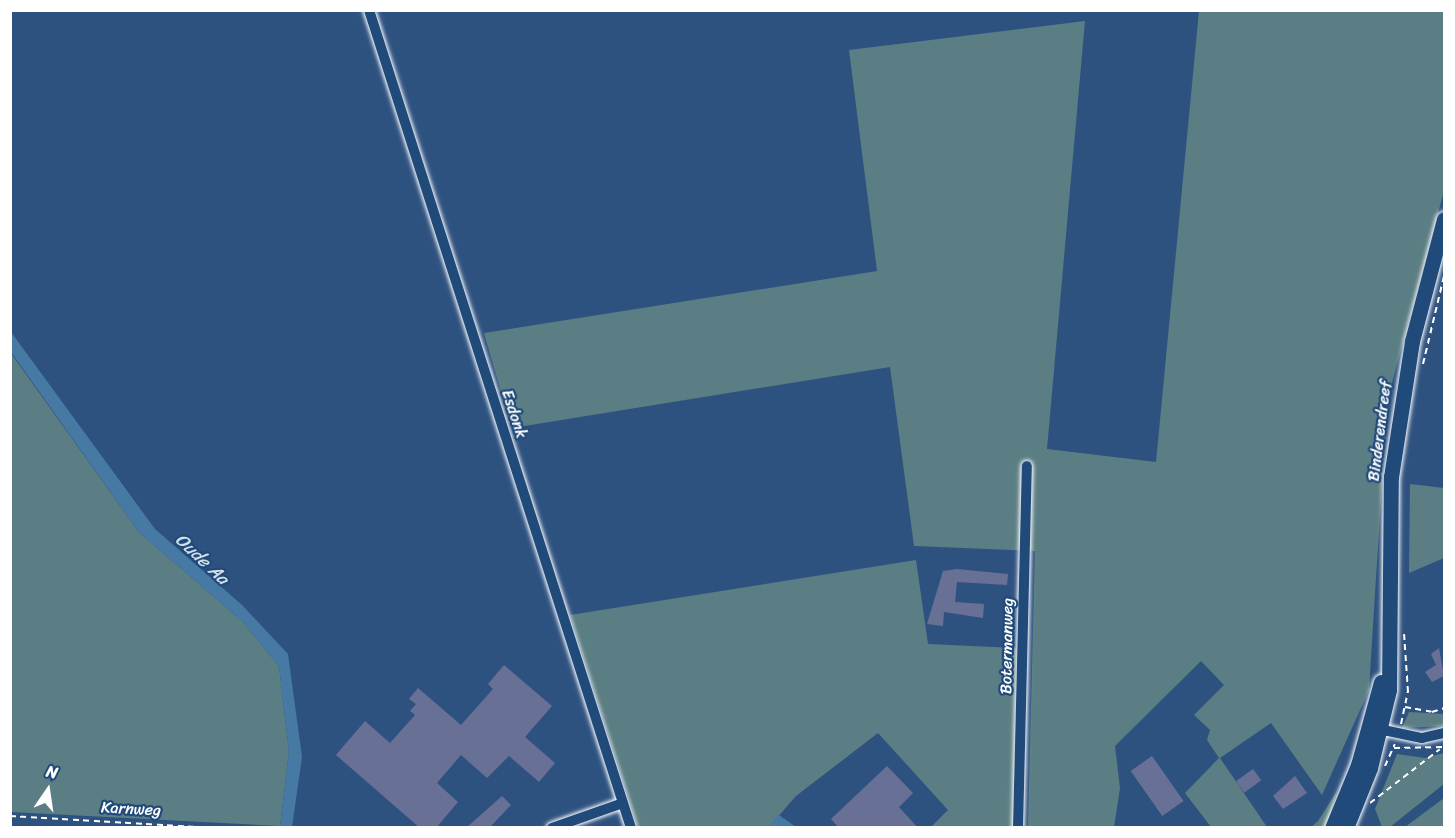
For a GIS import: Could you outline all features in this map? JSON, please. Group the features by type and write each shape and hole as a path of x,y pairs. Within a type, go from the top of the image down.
{"main road":[{"name":"Binderendreef","path":"1376,729 1389,690 1387,559 1399,412 1444,219"},
{"path":"1332,828 1376,729"},
{"path":"1346,828 1376,729"}],"street":[{"name":"Esdonk","path":"369,10 631,828"},
{"name":"Botermanweg","path":"1018,828 1027,466"},
{"path":"1376,729 1422,738 1444,733"},
{"path":"552,828 623,803"}],"path":[{"path":"1421,374 1444,276"},
{"path":"1403,630 1404,707 1432,712 1444,708"},
{"path":"1365,807 1440,749"},
{"name":"Karnweg","path":"10,816 214,828"}],"green space":[{"path":"1199,11 1444,11 1444,191 1387,401 1369,690 1322,795 1271,723 1220,758 1267,827 1211,827 1185,793 1219,758 1207,740 1210,730 1194,715 1224,685 1201,661 1115,746 1120,788 1114,827 1028,827 1035,551 914,546 890,367 512,428 484,333 877,271 849,50 1085,21 1047,449 1156,462"},
{"path":"10,352 139,532 243,622 279,666 289,752 280,826 11,812"},
{"path":"1410,484 1444,488 1444,558 1409,573"},
{"path":"916,560 928,644 1016,648 1013,827 931,827 948,810 878,733 796,796 769,827 638,827 570,615"},
{"path":"1409,712 1444,714 1444,726 1402,728"},
{"path":"1444,753 1444,784 1390,827 1382,827 1375,809 1397,754 1425,758"},
{"path":"1337,791 1326,827 1310,828 1318,821"},
{"path":"1444,798 1444,827 1405,827"}],"water":[{"path":"11,332 155,529 242,605 288,654 302,757 292,827 280,826 289,752 279,666 243,622 139,532 11,352"},
{"path":"779,815 796,827 769,827"}],"building":[{"path":"957,569 1008,574 1007,585 957,582 955,602 984,604 983,618 944,612 943,626 927,624 943,571"},
{"path":"1439,648 1444,676 1432,682 1425,672 1436,665 1431,654"},
{"path":"504,665 552,706 525,737 555,763 539,782 509,756 487,778 461,755 437,783 458,802 436,828 420,828 336,755 365,721 390,743 415,715 410,711 416,704 409,699 418,688 461,725 493,689 488,684"},
{"path":"1152,756 1184,801 1162,816 1131,771"},
{"path":"887,766 913,793 899,807 918,828 839,828 831,819"},
{"path":"1253,769 1261,780 1244,793 1236,781"},
{"path":"1295,776 1307,793 1283,809 1273,796"},
{"path":"502,796 511,805 489,828 466,828"}],"water label":[{"name":"Oude Aa","path":"202,559"}]}
